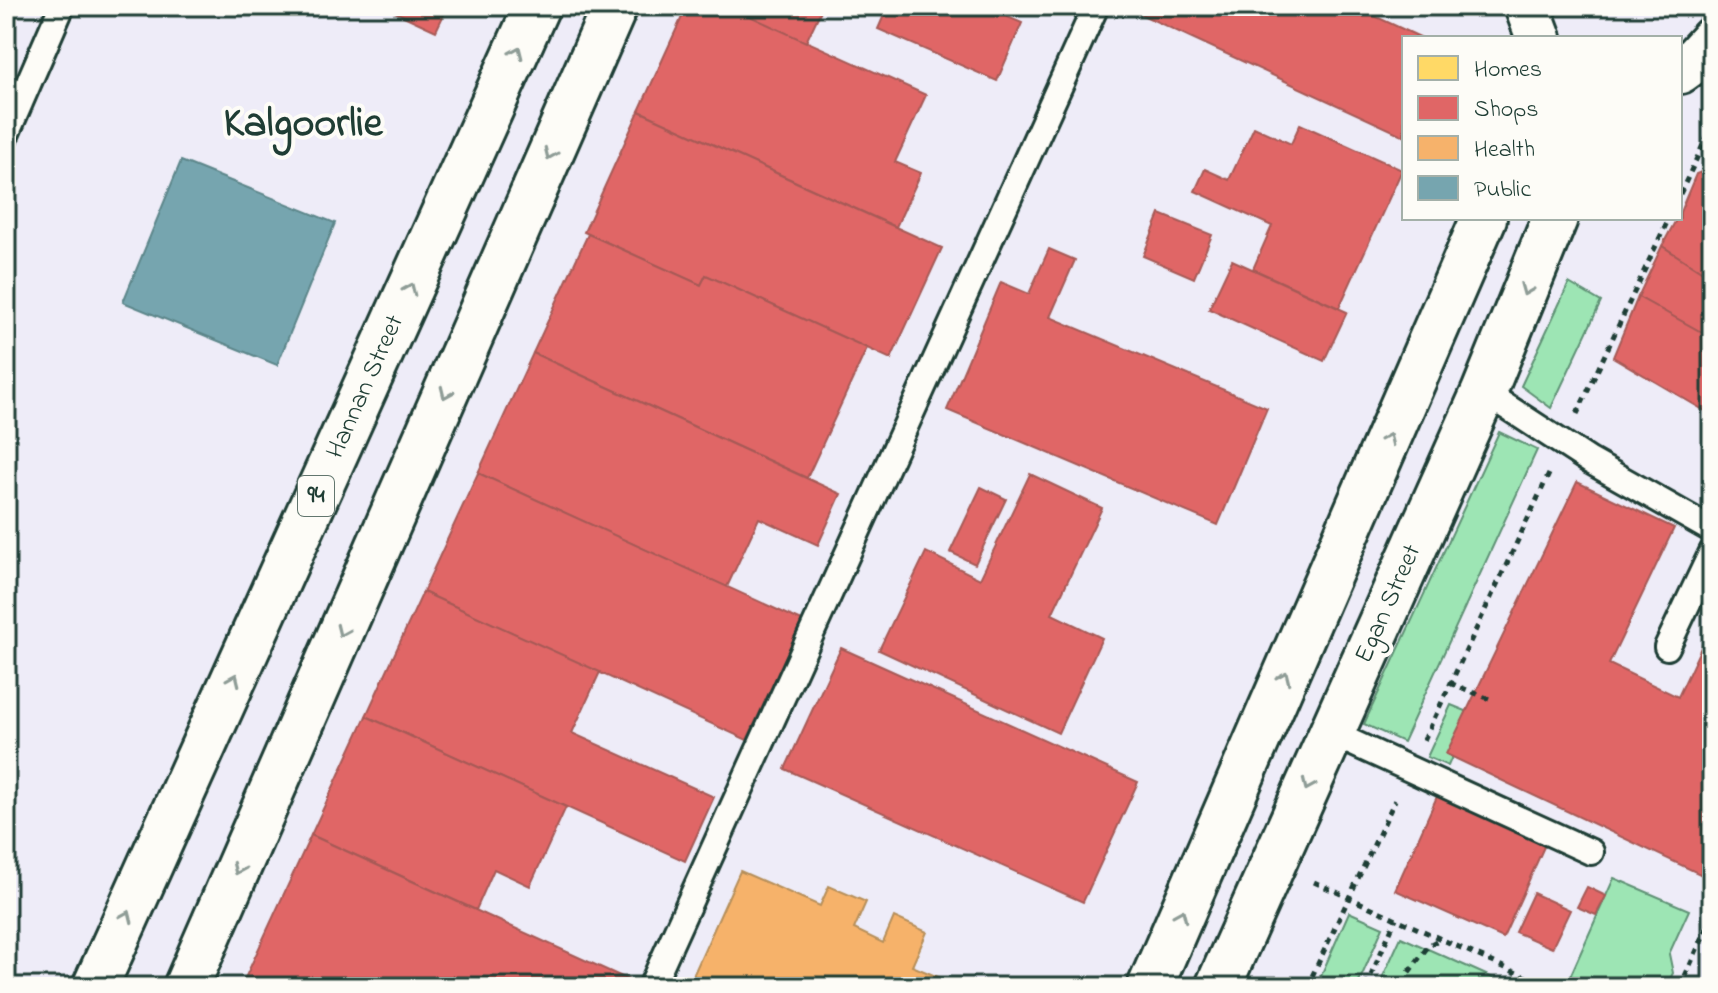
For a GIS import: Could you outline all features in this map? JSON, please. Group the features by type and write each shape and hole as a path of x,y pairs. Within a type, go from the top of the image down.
{"main road":[{"name":"Hannan Street","path":"95,987 537,6"},
{"path":"186,987 615,6"},
{"path":"1682,70 1712,40"},
{"path":"1682,72 1712,82"},
{"path":"1150,987 1483,220"},
{"name":"Egan Street","path":"1218,987 1484,392 1554,220"}],"lane":[{"path":"6,135 62,6"},
{"path":"651,987 1096,6"},
{"path":"1484,392 1563,444 1712,530"},
{"path":"1667,647 1710,563"},
{"path":"1331,733 1591,852"}],"path":[{"path":"1682,190 1712,126"},
{"path":"1307,987 1668,220"},
{"path":"1450,683 1492,700"},
{"path":"1273,864 1548,987"},
{"path":"1680,987 1712,916 1704,898 1712,891"},
{"path":"1366,987 1396,918"},
{"path":"1409,972 1429,945 1441,939"}],"green space":[{"path":"1569,283 1601,302 1551,408 1521,386"},
{"path":"1499,432 1537,450 1403,742 1364,724"},
{"path":"1451,705 1471,713 1448,766 1427,757"},
{"path":"1614,878 1689,910 1669,954 1673,973 1666,987 1581,987 1568,981"},
{"path":"1349,912 1383,927 1357,987 1316,987"},
{"path":"1401,937 1513,987 1389,987 1380,983"}],"building: Homes":[{"path":"1049,6 1077,6 1072,16"}],"building: Shops":[{"path":"382,6 448,6 436,31"},
{"path":"687,6 728,6 926,95 895,162 921,173 896,227 639,111"},
{"path":"728,6 823,6 806,42"},
{"path":"888,6 982,6 1022,23 997,81 878,29"},
{"path":"1123,6 1353,6 1418,36 1402,36 1402,135"},
{"path":"639,111 942,248 891,359 706,275 701,285 584,232"},
{"path":"1300,124 1402,170 1339,308 1253,269 1272,226 1195,191 1205,169 1229,180 1254,127 1291,144"},
{"path":"1712,168 1712,278 1662,246 1676,220 1682,220 1682,207 1696,174"},
{"path":"1160,214 1212,235 1194,278 1143,256"},
{"path":"588,234 701,285 706,275 867,348 807,478 533,353"},
{"path":"1662,246 1712,278 1712,338 1638,297"},
{"path":"1049,249 1075,260 1050,317 1267,408 1218,525 947,410 1001,282 1029,294"},
{"path":"1232,260 1347,312 1324,361 1209,309"},
{"path":"1638,297 1712,338 1712,415 1613,357"},
{"path":"533,353 841,494 818,545 759,518 727,587 478,473"},
{"path":"478,473 802,621 747,740 423,592"},
{"path":"1030,474 1102,508 1052,614 1102,638 1058,733 879,650 926,552 980,579"},
{"path":"1577,482 1674,528 1609,664 1678,697 1712,624 1712,853 1702,875 1446,754"},
{"path":"981,487 1006,499 975,564 950,552"},
{"path":"423,592 600,672 572,733 714,797 685,861 366,716"},
{"path":"841,648 1138,782 1083,902 785,769"},
{"path":"366,716 566,807 530,886 494,869 476,910 311,835"},
{"path":"1439,792 1547,840 1503,938 1395,890"},
{"path":"311,835 644,987 241,987"},
{"path":"1587,887 1606,896 1596,915 1577,907"},
{"path":"1533,893 1570,910 1552,948 1515,932"}],"building: Health":[{"path":"740,871 820,906 829,886 866,902 854,929 883,943 894,917 927,932 912,966 962,987 688,987"}],"building: Public":[{"path":"181,161 335,223 277,365 123,302"}],"district":[{"name":"Kalgoorlie","path":"303,124"}]}
